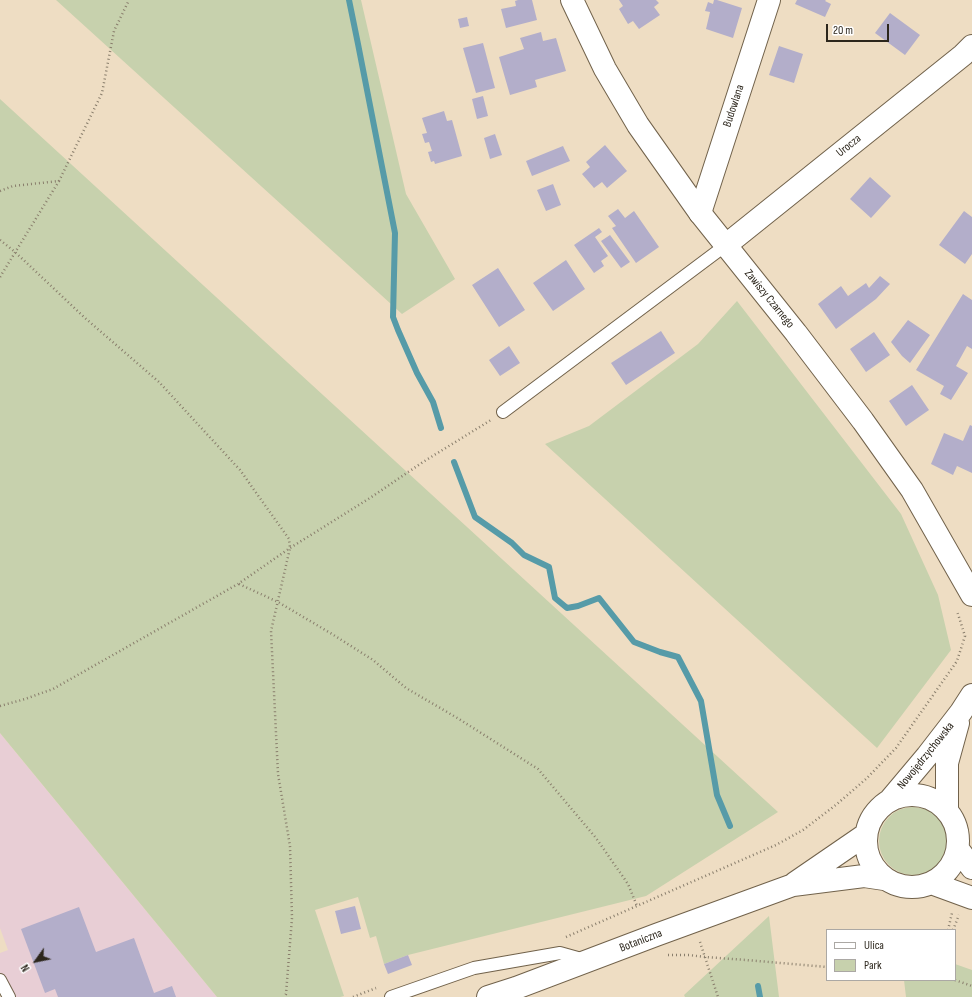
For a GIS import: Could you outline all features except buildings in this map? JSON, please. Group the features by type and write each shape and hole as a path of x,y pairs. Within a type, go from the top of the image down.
{"street":[{"name":"Zawiszy Czarnego","path":"572,0 605,69 638,125 700,213 792,327 863,421 912,490 964,601"},
{"name":"Budowlana","path":"700,213 769,0"},
{"name":"Urocza","path":"726,245 963,55 972,46"},
{"name":"Nowojędrzychowska","path":"890,800 927,756 967,704"},
{"name":"Nowojędrzychowska","path":"947,810 946,763 967,704"},
{"path":"904,795 920,795 935,800 947,810 954,822 958,835 958,849 953,863 944,875 931,883 916,888 899,886 884,879 873,867 866,852 865,835 870,821 878,809 890,800 904,795"},
{"name":"Botaniczna","path":"793,885 865,835"},
{"path":"958,849 972,868"},
{"name":"Botaniczna","path":"488,997 516,988 663,932 793,885 864,876 884,879"},
{"path":"931,883 972,898"}],"lane":[{"path":"503,412 726,245"},
{"path":"391,997 474,968 560,953 588,960"},
{"path":"0,980 9,997"}],"path":[{"path":"0,277 59,181 102,93 114,31 129,0"},
{"path":"0,191 13,186 59,181"},
{"path":"0,240 16,252 85,318 159,382 240,470 289,539 290,548 271,631 278,774 290,846 292,918 286,994 284,997"},
{"path":"0,706 53,689 238,584 290,548 503,412"},
{"path":"238,584 278,602 373,660 406,688 459,719 538,769 596,838 628,884 637,906"},
{"path":"561,939 776,845 803,830 837,804 866,779 896,748 957,661 965,636 964,601"},
{"path":"718,997 705,958 826,967"},
{"path":"956,980 972,986"}],"shaded area":[{"path":"0,733 217,997 4,997 0,986 0,953 8,950 0,928"}],"green space":[{"path":"56,0 361,0 406,194 455,279 402,314"},
{"path":"0,99 778,812 646,896 408,955 384,964 376,936 370,938 358,897 315,910 344,996 217,997 0,733"},
{"path":"737,301 901,514 938,595 951,650 877,748 545,444 589,426 698,344"},
{"path":"913,807 926,810 937,817 944,828 947,841 944,854 937,865 926,872 913,875 900,872 889,865 882,854 879,841 882,828 889,817 900,810"},
{"path":"769,916 779,997 685,997 684,995"},
{"path":"956,964 972,970 972,997 906,997 904,981 956,981"}],"waterway":[{"path":"349,0 395,233 393,317 417,373 433,402 441,428"},
{"path":"454,462 475,517 512,543 524,555 549,567 555,598 567,608 578,606 599,598 634,642 678,657 701,701 717,795 730,826"},
{"path":"758,986 760,997"}]}
